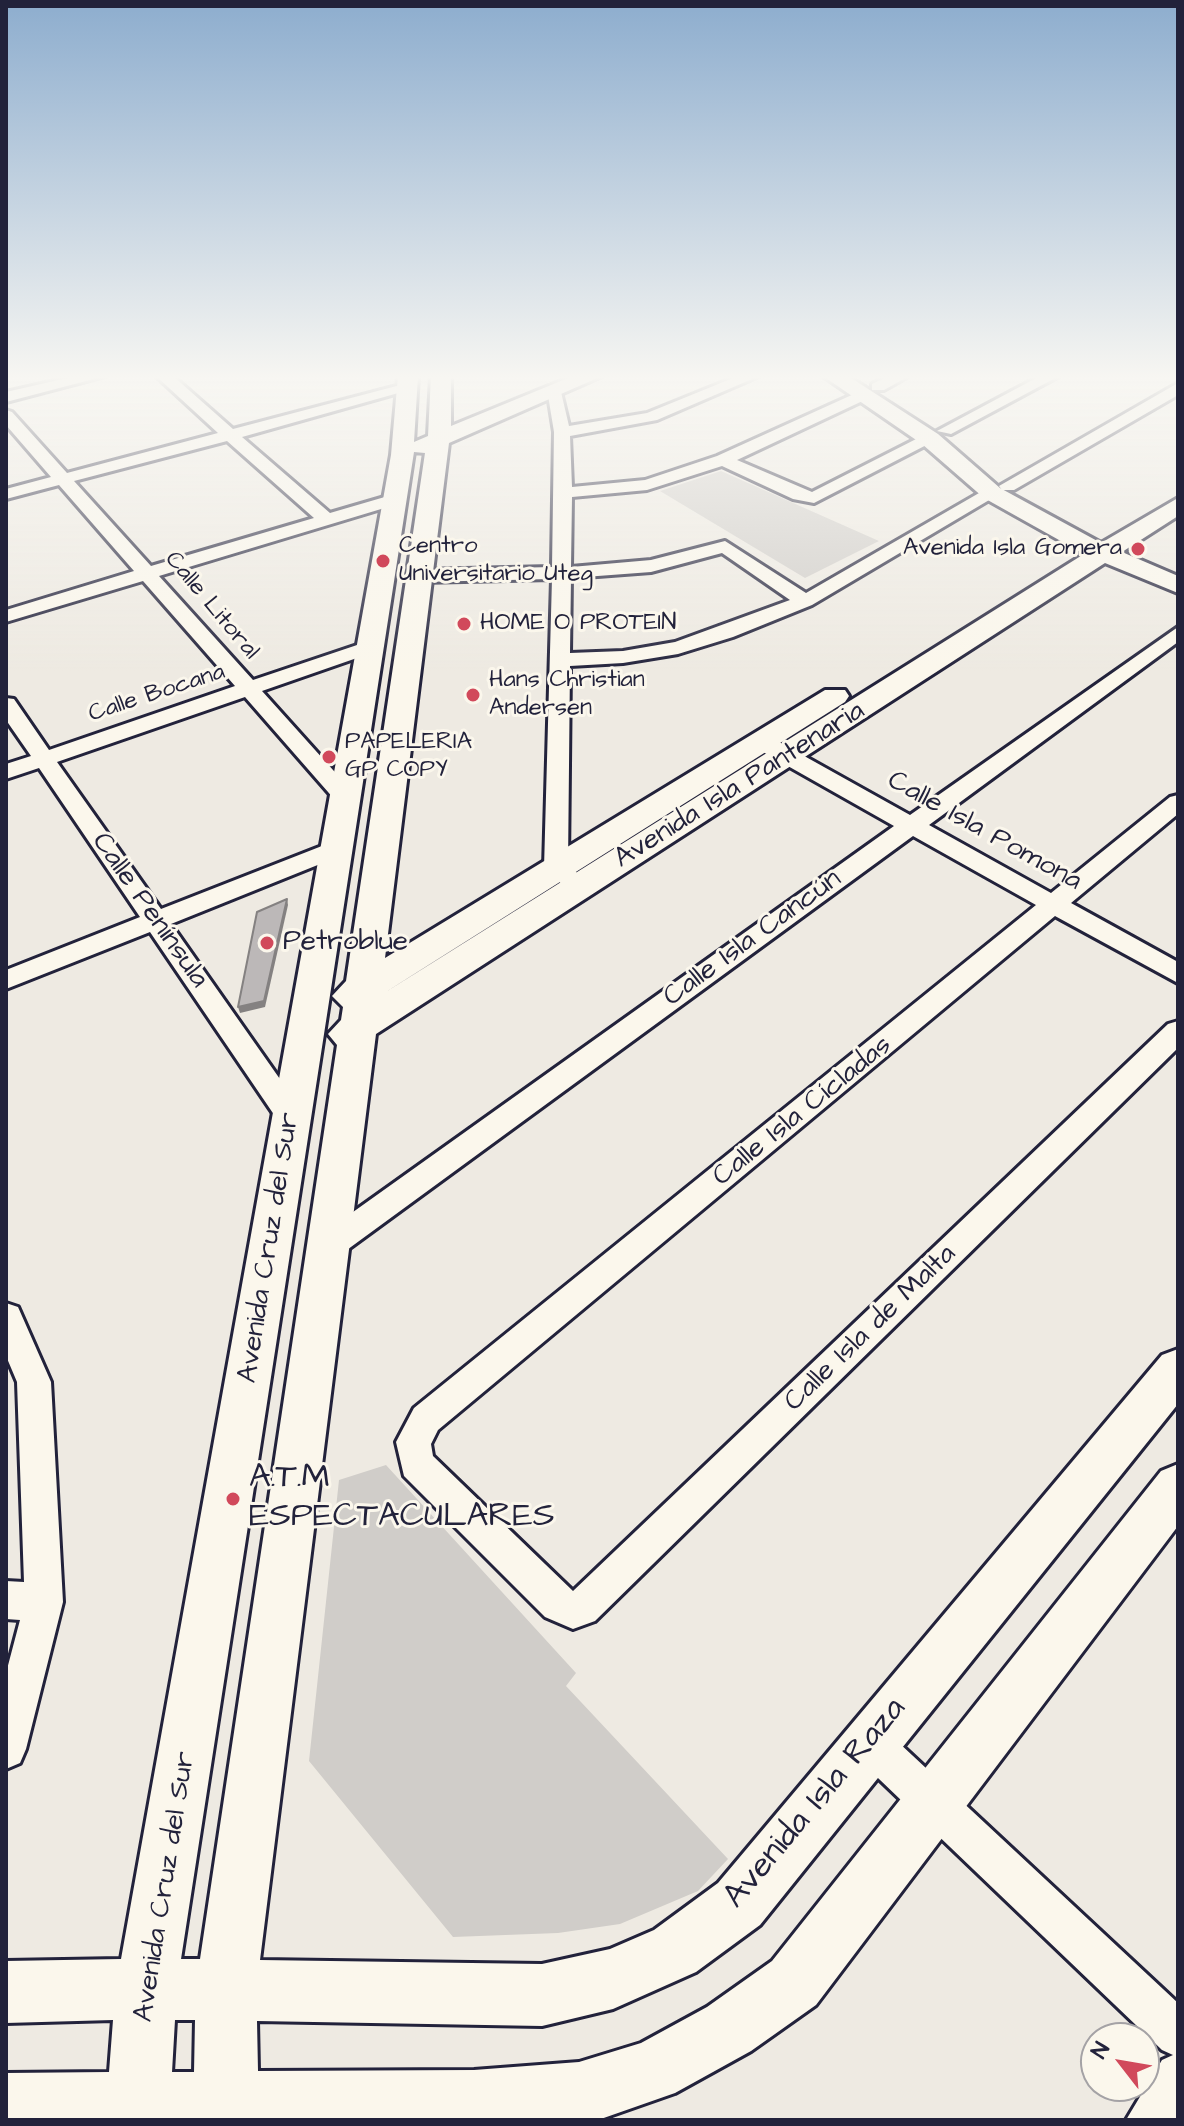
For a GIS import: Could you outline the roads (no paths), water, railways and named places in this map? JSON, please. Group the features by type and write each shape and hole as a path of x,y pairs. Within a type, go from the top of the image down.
{"street":[{"name":"Calle Litoral","path":"60,475 343,795"},
{"path":"6,494 73,475"},
{"path":"275,475 327,520"},
{"name":"Avenida Cruz del Sur","path":"137,2112 146,1989 343,795 402,475"},
{"name":"Avenida Cruz del Sur","path":"225,2112 226,1990 420,576 419,475"},
{"path":"563,475 556,868 581,887"},
{"path":"563,493 647,485 677,475"},
{"path":"757,475 809,498 818,498 861,475"},
{"path":"983,475 1000,490 1178,585"},
{"path":"561,660 623,657 678,648 726,633 805,601 1026,475"},
{"name":"Avenida Isla Pantenaria","path":"303,1042 362,1006 581,887 788,756 1099,545 1178,485"},
{"path":"6,616 395,499"},
{"name":"Avenida Isla Pantenaria","path":"362,1006 556,868 760,741 1099,545 1178,505"},
{"path":"1099,545 1178,572"},
{"path":"420,576 561,575 651,566 725,547 805,601"},
{"name":"Calle Isla Cancún","path":"329,1246 1178,633"},
{"name":"Calle Bocana","path":"6,772 370,647"},
{"name":"Calle Península","path":"6,704 291,1117"},
{"name":"Calle Isla Pomona","path":"760,741 1178,974"},
{"name":"Calle Isla Cícladas","path":"558,1604 417,1464 413,1442 426,1419 1178,802"},
{"path":"6,980 336,849"},
{"name":"Calle Isla de Malta","path":"558,1604 573,1610 589,1603 1178,1031"},
{"path":"6,1317 34,1382 25,1601 6,1749"},
{"name":"Avenida Isla Raza","path":"6,1992 146,1989 542,1995 613,1979 675,1951 739,1904 1178,1369"},
{"path":"6,2105 137,2112 225,2112 425,2103 579,2094 653,2071 729,2029 794,1983 1178,1487"},
{"path":"869,1742 934,1800 1178,2034"},
{"path":"1150,2120 1178,2076"}],"place":[{"name":"Avenida Isla Gomera","path":"1138,549"},
{"name":"Centro Universitario Uteg","path":"383,561"},
{"name":"HOME O PROTEIN","path":"464,624"},
{"name":"Hans Christian Andersen","path":"473,695"},
{"name":"PAPELERIA GP COPY","path":"329,757"},
{"name":"Petroblue","path":"267,943"},
{"name":"A.T.M ESPECTACULARES","path":"233,1499"}]}
